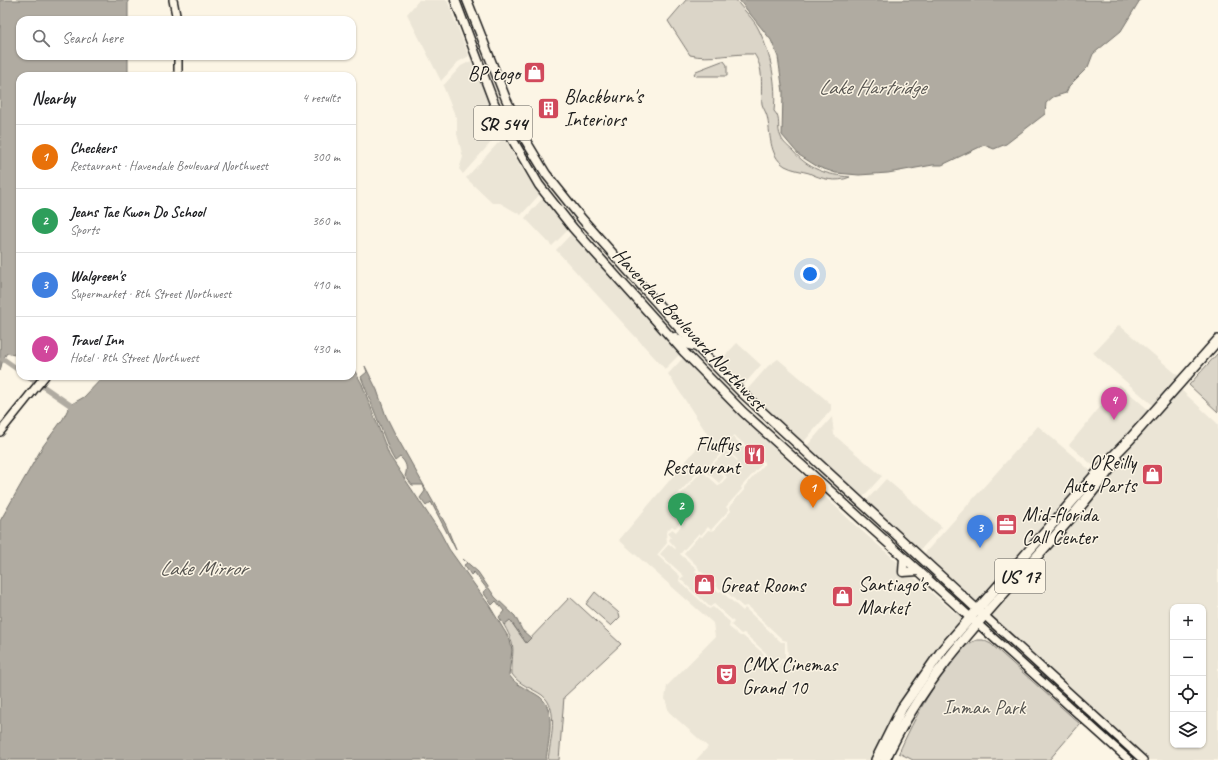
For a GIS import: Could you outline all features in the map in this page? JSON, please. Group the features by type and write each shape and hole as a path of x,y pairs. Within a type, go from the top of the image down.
{"highway":[{"name":"US 17","path":"876,760 902,708 937,657 974,621 1218,340"},
{"name":"US 17","path":"981,613 1074,514 1100,475"},
{"name":"US 17","path":"885,760 889,749 938,672 974,621"},
{"path":"889,749 903,716 902,708"}],"main road":[{"path":"173,0 176,16"},
{"name":"Havendale Boulevard Northwest","path":"455,0 494,102 508,132 544,193 573,228 684,353 743,412 974,621"},
{"name":"Havendale Boulevard Northwest","path":"467,0 506,99 526,141 546,174 582,219 697,347 741,392 801,449 981,613"},
{"path":"178,60 178,72"},
{"path":"508,132 517,138 532,161 546,174"},
{"path":"660,325 685,344 697,347"},
{"path":"684,353 691,352 711,361"},
{"path":"0,432 40,381"},
{"path":"793,458 801,449"},
{"path":"853,512 862,503"},
{"name":"SR 544","path":"981,613 1143,760"},
{"name":"SR 544","path":"974,621 1129,760"}],"shaded area":[{"path":"419,0 447,0 469,56 458,62 441,81 407,14"},
{"path":"471,61 502,133 494,139 463,174 459,169 463,157 457,134 457,120 443,86 461,66"},
{"path":"504,138 520,166 540,194 521,215 500,203 492,203 466,178"},
{"path":"543,198 568,230 552,246 525,218"},
{"path":"571,234 680,354 665,369 556,250"},
{"path":"1119,325 1181,378 1155,407 1093,353"},
{"path":"737,343 761,365 742,387 718,363"},
{"path":"683,358 702,379 855,525 901,565 900,574 910,574 955,613 958,611 966,619 873,760 696,760 708,747 669,712 665,699 667,686 715,637 713,623 619,540 708,435 668,374","holes":["734,435 764,462 764,465 744,487 744,490 729,507 731,511 713,531 708,530 702,537 699,536 684,553 698,567 699,570 716,583 716,586 723,589 743,607 747,606 783,640 787,641 788,658 783,660 772,673 759,662 764,654 743,636 740,636 729,627 730,622 713,607 709,609 679,581 680,576 657,555 667,543 666,532 672,526 675,528 682,521 668,509 667,506 701,469 703,469 719,483 724,477 711,464 724,450 723,445"]},
{"path":"778,359 831,404 831,410 802,444 746,391 768,366"},
{"path":"1119,384 1151,412 1097,469 1069,445"},
{"path":"1179,388 1218,424 1218,760 1141,760 989,616 1108,476 1132,441"},
{"path":"832,417 834,435 882,476 862,498 806,447"},
{"path":"1038,426 1093,473 978,605 924,554"},
{"path":"733,437 762,464 741,487 742,489 726,507 729,510 711,530 708,527 701,535 699,533 680,554 697,569 695,571 714,585 713,587 719,592 721,591 743,611 745,608 781,642 785,642 785,658 782,658 772,671 761,661 767,654 744,633 741,634 731,625 734,622 714,604 710,607 680,579 684,576 660,554 669,544 675,549 676,548 669,540 671,537 668,534 672,529 676,532 685,521 669,507 702,471 719,486 727,477 713,464 726,451 737,461 738,460 724,447"},
{"path":"886,479 942,527 920,550 866,501"},
{"path":"985,620 1116,740 1118,743 982,624"}],"green space":[{"path":"686,0 736,0 757,26 767,49 774,80 774,111 778,117 780,134 783,141 799,157 812,167 826,173 850,177 834,180 819,177 785,166 780,161 773,150 771,143 767,116 762,104 760,66 754,54 714,57 690,55 668,21"},
{"path":"724,61 727,65 727,76 696,76 694,74 696,71"},
{"path":"1218,353 1218,412 1189,385"},
{"path":"595,592 619,613 620,617 611,626 586,604"},
{"path":"570,597 621,644 564,697 559,760 548,760 552,735 551,708 548,701 542,695 522,684 512,674 513,650 511,640 504,625 509,619 526,643"},
{"name":"Inman Park","path":"977,640 983,640 991,644 1080,724 1049,760 913,760 899,753 932,689 955,657 967,646"}],"water":[{"path":"0,0 128,0 128,16 16,16 16,60 128,60 128,72 16,72 16,351 14,355 7,353 3,359 0,371"},
{"name":"Lake Hartridge","path":"739,0 1140,0 1121,31 1093,54 1088,67 1069,86 1066,93 1053,97 1046,103 1045,114 1006,144 994,149 984,145 942,165 933,165 888,173 859,175 836,173 818,167 799,155 782,135 783,92 778,57 771,40"},
{"path":"365,366 377,390 386,416 446,525 456,550 431,502 426,506 420,498 425,491 423,485 412,485 405,476 406,465 404,461 400,457 395,461 391,454 361,377 367,372"},
{"name":"Lake Mirror","path":"356,373 362,384 389,455 440,532 449,549 489,605 510,640 512,650 509,675 519,685 536,694 545,703 550,718 546,760 0,760 0,521 43,446 63,419 70,405 84,397 100,380 356,380"},
{"path":"463,559 478,572 495,597 515,616 522,630 531,638 526,643 510,620 504,625 499,617 504,611 496,601 492,605 483,592 487,589 474,572 471,575 464,565 467,563"}],"waterway":[{"path":"3,359 16,368"},
{"path":"34,380 70,405"}],"place":[{"name":"BP togo","path":"535,73"},
{"name":"Blackburn's Interiors","path":"548,108"},
{"name":"Travel Inn","path":"1114,420"},
{"name":"Fluffys Restaurant","path":"755,455"},
{"name":"O'Reilly Auto Parts","path":"1152,474"},
{"name":"Checkers","path":"813,508"},
{"name":"Mid-florida Call Center","path":"1007,525"},
{"name":"Jeans Tae Kwon Do School","path":"681,526"},
{"name":"Walgreen's","path":"980,548"},
{"name":"Great Rooms","path":"704,585"},
{"name":"Santiago's Market","path":"843,596"},
{"name":"CMX Cinemas Grand 10","path":"726,675"}]}
